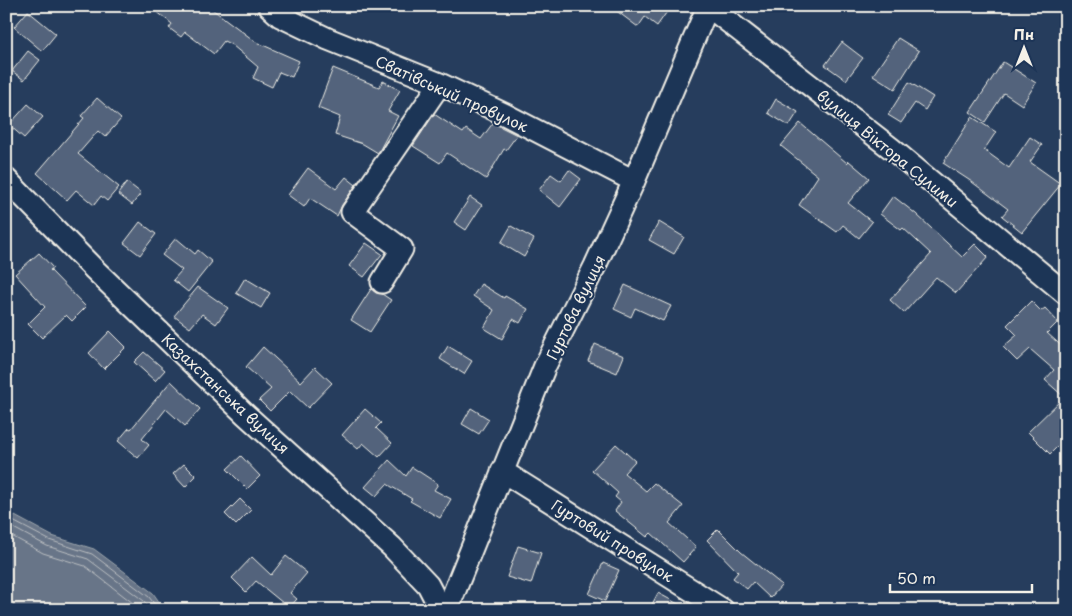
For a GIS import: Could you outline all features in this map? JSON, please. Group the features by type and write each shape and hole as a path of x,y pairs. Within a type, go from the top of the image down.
{"street":[{"name":"Сватівський провулок","path":"269,6 280,16 328,39 440,84 506,115 634,182"},
{"name":"Гуртова вулиця","path":"447,610 545,366 634,182 708,6"},
{"name":"вулиця Віктора Сулими","path":"708,6 892,149 1066,294"},
{"path":"382,282 402,249 352,212 440,84"},
{"name":"Казахстанська вулиця","path":"6,180 94,269 246,414 392,546 428,585 441,610"},
{"name":"Гуртовий провулок","path":"502,471 723,610"}],"water":[{"path":"6,501 13,515 52,536 94,549 153,593 165,610 6,610"}],"building":[{"path":"150,6 208,6 256,42 299,61 292,77 279,72 272,87 253,78 258,67 232,45 224,41 214,54 185,32 181,37 169,28 172,24"},
{"path":"610,6 671,6 657,26 645,17 638,27"},
{"path":"28,11 56,34 42,51 14,27"},
{"path":"898,38 919,51 895,89 873,75"},
{"path":"842,42 863,58 846,80 825,65"},
{"path":"28,51 40,60 24,80 12,71"},
{"path":"1003,62 1036,83 1022,105 1004,93 985,122 970,112"},
{"path":"333,68 379,87 383,81 400,90 388,111 398,116 378,153 363,144 335,135 340,117 318,108"},
{"path":"909,82 933,97 925,110 915,103 901,123 888,115"},
{"path":"97,98 121,119 105,137 98,131 78,154 119,187 107,201 101,196 94,205 76,190 67,200 37,173 84,118 81,116"},
{"path":"776,99 798,112 789,126 768,113"},
{"path":"28,104 43,117 24,138 9,125"},
{"path":"434,114 463,133 466,129 481,139 493,123 517,135 506,150 504,149 486,179 447,153 440,163 413,146"},
{"path":"972,117 996,132 984,150 1009,168 1030,137 1042,145 1030,162 1061,184 1022,232 1002,216 1008,209 943,163"},
{"path":"800,123 847,163 849,161 869,178 848,203 872,222 859,238 843,225 837,232 799,205 818,176 781,146"},
{"path":"308,168 336,189 346,177 356,185 337,216 310,198 304,207 288,195"},
{"path":"569,170 581,179 560,207 539,190 551,174 561,181"},
{"path":"127,182 141,193 132,205 118,194"},
{"path":"893,196 916,214 962,257 975,244 988,257 956,293 936,277 904,313 890,300 931,254 903,228 901,230 880,214"},
{"path":"470,197 482,205 466,230 454,222"},
{"path":"140,222 156,234 140,255 124,243"},
{"path":"659,222 684,237 674,254 649,240"},
{"path":"511,226 534,239 524,257 501,243"},
{"path":"176,238 195,254 198,250 212,262 188,292 173,280 182,270 162,255"},
{"path":"366,243 382,254 364,277 349,266"},
{"path":"39,253 53,268 50,270 86,307 72,321 66,315 42,338 28,324 45,307 15,274"},
{"path":"245,278 270,293 261,308 236,293"},
{"path":"481,284 504,298 505,296 528,309 520,323 513,319 502,339 484,328 494,310 473,296"},
{"path":"625,285 671,306 663,321 635,308 631,317 614,309"},
{"path":"198,287 228,308 216,324 202,314 190,328 174,316"},
{"path":"371,289 391,300 370,332 351,320"},
{"path":"1031,301 1041,311 1045,308 1058,322 1047,333 1066,350 1066,438 1050,454 1028,432 1064,397 1045,380 1054,370 1030,349 1017,361 1003,347 1017,335 1007,325"},
{"path":"110,331 126,347 104,369 89,353"},
{"path":"595,344 624,356 617,373 588,361"},
{"path":"448,346 472,361 464,374 440,359"},
{"path":"263,347 301,382 315,367 332,383 308,408 290,391 270,411 259,400 271,389 246,367"},
{"path":"144,352 165,370 155,381 134,362"},
{"path":"171,381 200,409 185,426 166,409 142,439 149,445 138,458 118,441 129,428 131,429"},
{"path":"471,408 489,419 479,434 462,424"},
{"path":"365,409 381,423 376,428 392,443 379,457 363,443 358,449 342,435"},
{"path":"616,444 635,461 624,473 646,491 654,483 683,506 669,523 696,547 683,562 651,533 647,537 615,511 621,502 615,497 618,493 592,470"},
{"path":"241,456 260,476 247,489 227,469"},
{"path":"389,460 406,476 412,467 438,484 434,490 451,499 440,518 410,501 412,499 387,484 376,496 365,487"},
{"path":"184,464 196,476 185,487 173,474"},
{"path":"240,499 251,510 236,525 225,514"},
{"path":"718,529 741,552 782,585 770,598 753,582 747,589 733,578 738,572 707,540"},
{"path":"518,546 541,553 531,584 507,577"},
{"path":"286,556 307,573 290,593 297,599 289,608 256,581 246,592 232,578 252,557 271,575"},
{"path":"603,563 619,570 605,601 589,594"},
{"path":"658,593 689,610 649,610"}]}
